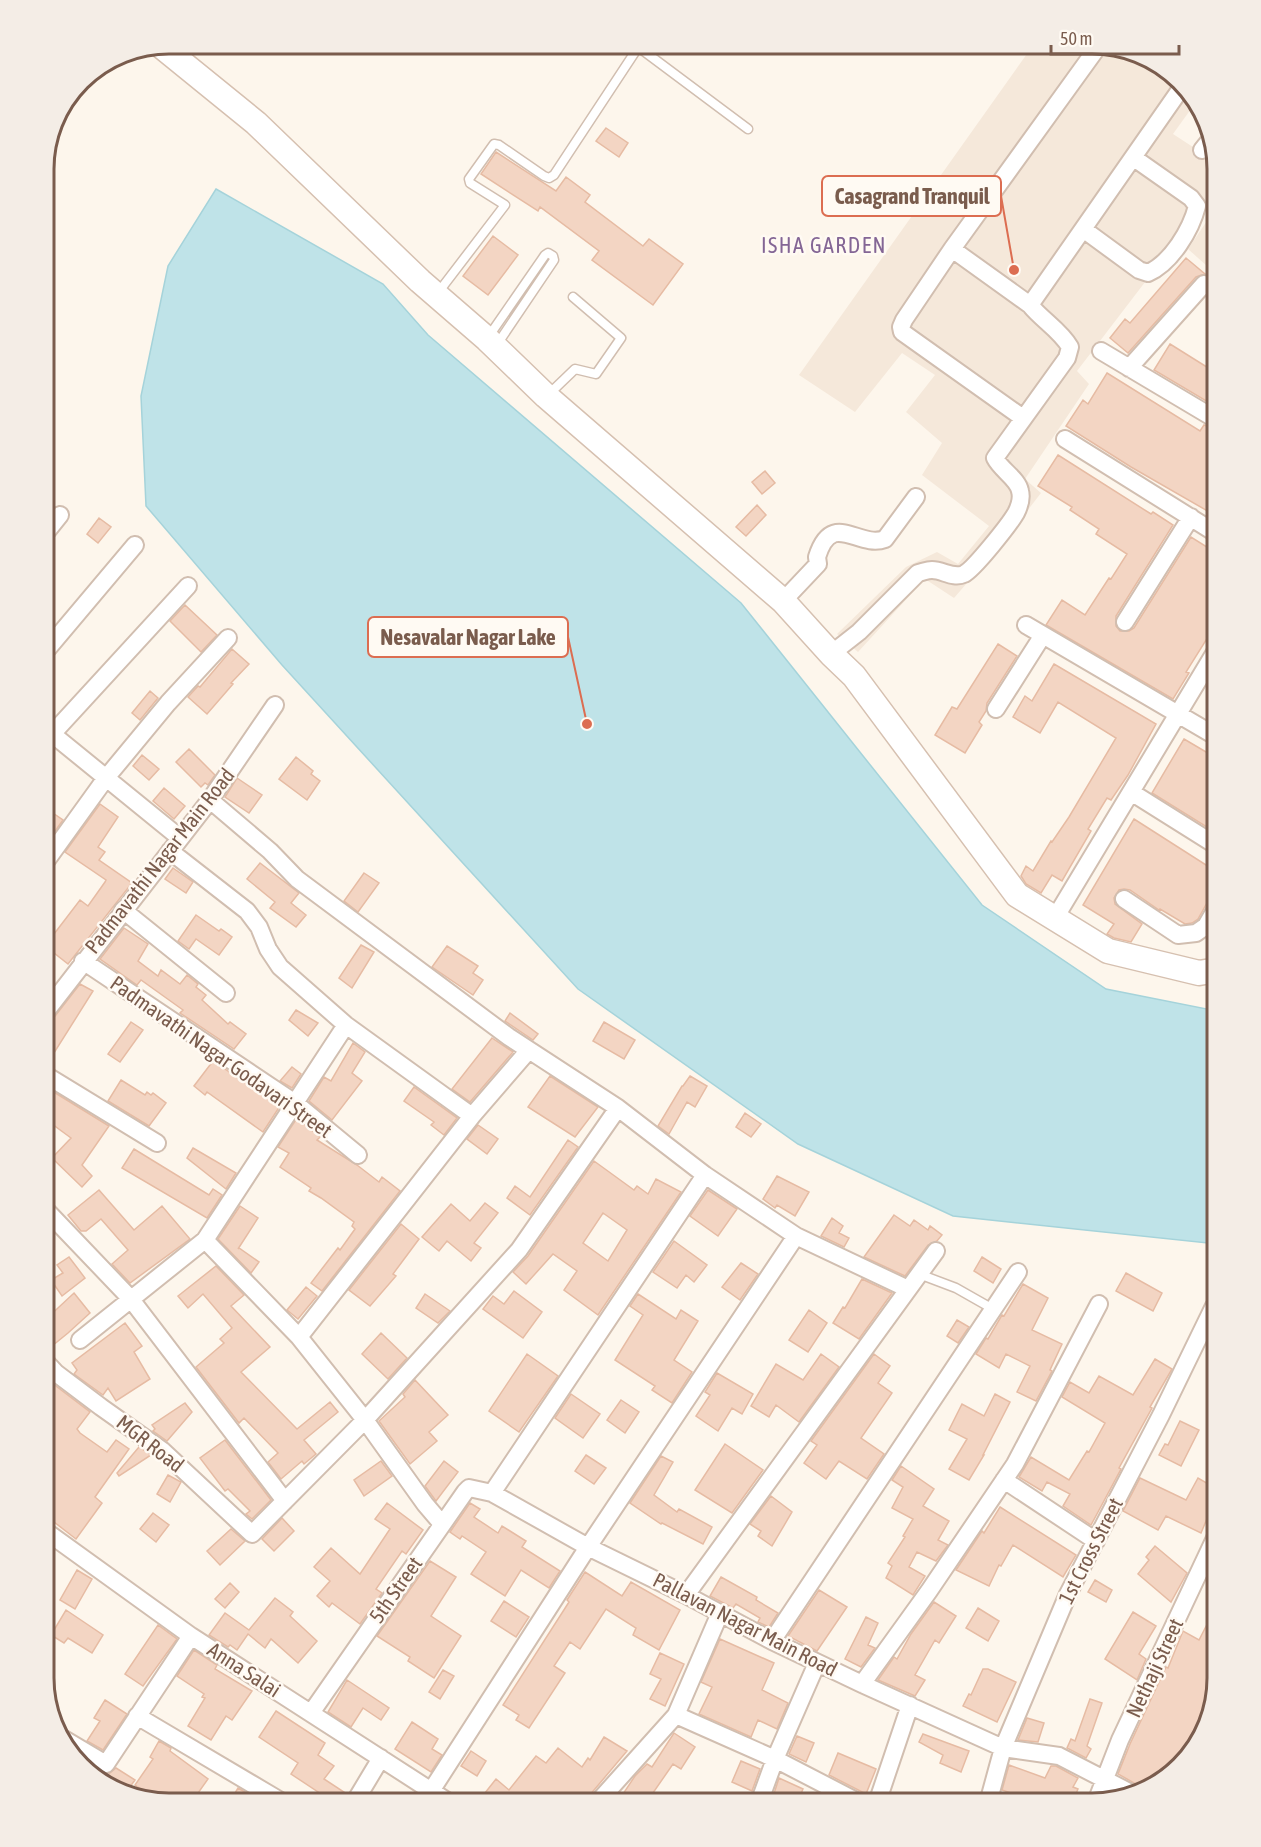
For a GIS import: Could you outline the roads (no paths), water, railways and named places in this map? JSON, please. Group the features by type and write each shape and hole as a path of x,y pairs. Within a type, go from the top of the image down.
{"street":[{"path":"171,54 256,123 420,281 491,343 546,396 783,601 854,676 1017,895 1108,951 1199,973 1207,972"},
{"path":"1023,418 902,332 901,327 952,249 1093,54"},
{"path":"1030,305 1178,93"},
{"path":"1083,229 1138,270 1148,273 1159,268 1179,244 1195,215 1197,206 1191,198 1134,158"},
{"path":"831,654 859,632 918,573 930,570 952,576 963,574 990,546 1016,513 1021,500 1020,489 1014,480 1000,468 995,458 1067,358 1070,347 1064,336 1030,305 952,249"},
{"path":"1129,368 1204,284"},
{"path":"1101,351 1207,414"},
{"path":"1065,439 1207,527"},
{"path":"783,601 818,564 817,556 825,540 842,533 850,533 866,541 878,542 885,539 916,497"},
{"path":"54,522 60,515"},
{"path":"1125,622 1191,517"},
{"path":"54,642 135,545"},
{"path":"54,724 188,586"},
{"path":"1026,625 1207,731"},
{"path":"996,709 1043,634"},
{"path":"54,850 106,778 168,703 228,638"},
{"path":"1054,918 1207,666"},
{"name":"Padmavathi Nagar Main Road","path":"54,1000 210,800 275,705"},
{"path":"54,735 106,778 247,911 255,920 268,950 280,967 346,1025 472,1116"},
{"path":"1131,792 1207,839"},
{"path":"210,800 270,851 297,879 509,1037 618,1108 705,1175 796,1236 908,1289"},
{"path":"1125,899 1178,935 1196,933 1207,924"},
{"path":"123,910 226,993"},
{"name":"Padmavathi Nagar Godavari Street","path":"83,961 295,1103 358,1155"},
{"path":"80,1340 205,1240 346,1025"},
{"path":"300,1337 472,1116 529,1050"},
{"path":"54,1080 157,1143"},
{"path":"54,1218 130,1298 285,1501 365,1420 519,1250 618,1108"},
{"path":"492,1493 705,1175"},
{"path":"431,1791 588,1547 796,1236"},
{"path":"205,1240 300,1337 442,1524"},
{"path":"686,1595 936,1251"},
{"path":"772,1641 1018,1272"},
{"path":"862,1684 929,1591 1014,1464 1099,1304"},
{"name":"1st Cross Street","path":"991,1793 1003,1748 1068,1594 1161,1415 1207,1320"},
{"name":"MGR Road","path":"54,1370 163,1451 252,1534 285,1501"},
{"path":"1004,1480 1096,1541"},
{"name":"5th Street","path":"310,1713 465,1492 469,1488 492,1493"},
{"name":"Pallavan Nagar Main Road","path":"492,1493 588,1547 862,1684 1003,1748 1059,1756 1123,1789"},
{"name":"Anna Salai","path":"54,1537 191,1636 434,1793"},
{"name":"Nethaji Street","path":"1100,1792 1120,1740 1207,1557"},
{"path":"606,1793 676,1715 720,1613"},
{"path":"77,1747 106,1764 191,1636"},
{"path":"763,1793 775,1759 818,1663"},
{"path":"880,1793 910,1705"},
{"path":"676,1715 775,1759 841,1793"},
{"path":"137,1716 267,1793"},
{"path":"360,1793 381,1758"}],"lane":[{"path":"437,294 505,205 470,183 469,179 494,144 499,145 544,176 549,178 554,175 634,54"},
{"path":"649,54 747,129"},
{"path":"545,255 553,256 554,260 491,343 545,255"},
{"path":"546,396 575,369 596,374 621,338 573,297"},
{"path":"919,1274 956,1288 993,1309"}],"water":[{"path":"216,189 383,284 428,335 741,603 982,905 1106,989 1207,1009 1207,1243 953,1216 798,1144 578,989 282,665 146,506 141,396 168,266"}],"place":[{"name":"Casagrand Tranquil","path":"1014,270"},
{"name":"Nesavalar Nagar Lake","path":"587,724"}],"district":[{"name":"ISHA GARDEN","path":"824,245"}]}
